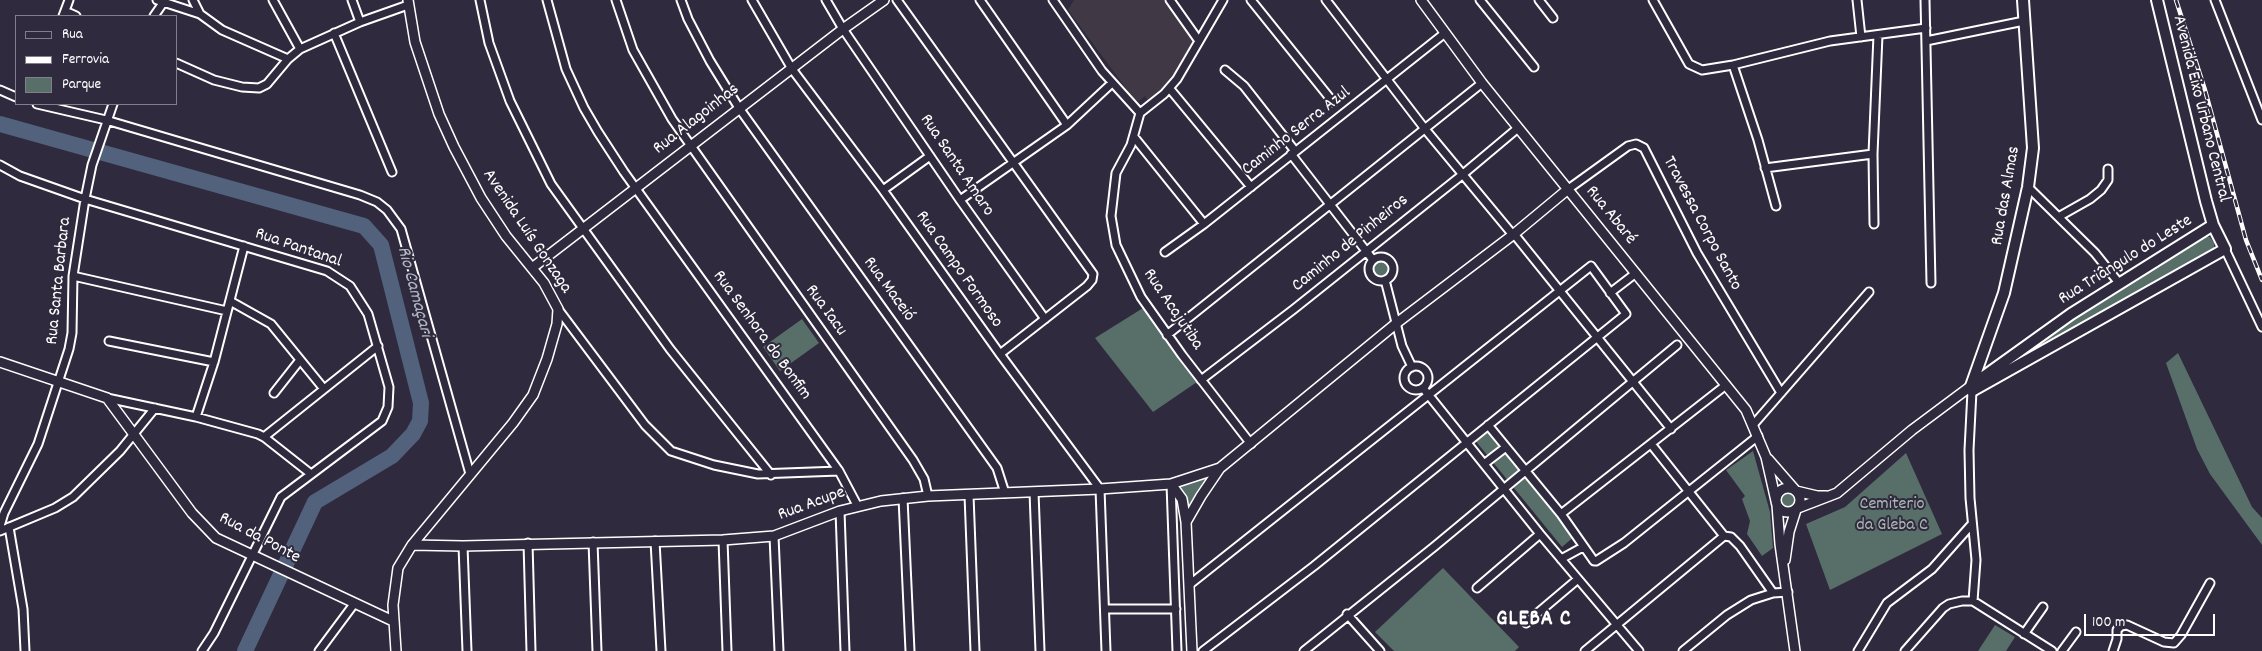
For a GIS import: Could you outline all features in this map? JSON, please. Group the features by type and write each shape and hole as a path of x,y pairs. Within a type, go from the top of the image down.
{"main road":[{"name":"Rua das Almas","path":"1971,388 2004,293 2028,187 2034,148 2023,0"},
{"name":"Avenida Eixo Urbano Central","path":"2156,0 2213,225"},
{"name":"Rua Triângulo do Leste","path":"2213,225 2225,249 1971,388 2071,314 2213,225"}],"street":[{"path":"64,14 68,0"},
{"path":"193,0 200,14"},
{"path":"273,0 300,49"},
{"path":"352,0 360,22"},
{"path":"480,0 489,43 510,101 551,184 670,349 771,475"},
{"name":"Rua Senhora do Bonfim","path":"547,0 560,51 574,88 598,132 839,471 857,505"},
{"name":"Rua Iacu","path":"616,0 633,50 690,147 913,460 924,479 928,496"},
{"name":"Rua Maceió","path":"681,0 688,19 710,61 739,108 997,468 1005,492"},
{"name":"Rua Campo Formoso","path":"752,0 792,69 883,190 1000,354 1100,489"},
{"name":"Rua Santa Amaro","path":"826,0 843,29 960,200 1045,319"},
{"name":"Rua Alagoinhas","path":"532,268 739,108 884,0"},
{"path":"897,0 1093,274 1092,280 1087,286 1000,354"},
{"path":"980,0 1067,125"},
{"path":"1053,0 1112,83 1140,113 1170,88 1184,70 1223,0"},
{"path":"1170,0 1200,41"},
{"path":"1251,0 1333,102"},
{"path":"1326,0 1425,129 1560,291 1671,429"},
{"name":"Rua Abaré","path":"1421,0 1482,83 1746,410 1766,457 1777,503 1780,544 1796,651"},
{"path":"1480,0 1534,67"},
{"path":"1539,0 1553,18"},
{"path":"1653,0 1691,66 1706,70 1733,65 1799,47 1861,36 1926,28"},
{"path":"1857,0 1861,36"},
{"path":"1926,0 1931,283"},
{"path":"154,15 160,1 200,14 222,30 288,59"},
{"path":"2217,1 2262,120"},
{"path":"178,64 214,80 255,88 267,84 288,59 300,49 408,2"},
{"name":"Avenida Luís Gonzaga","path":"396,651 393,621 396,576 402,560 533,395 547,360 557,324 558,309 553,298 506,236 481,198 444,127 415,42 408,2"},
{"path":"1926,41 2024,21"},
{"path":"334,33 392,172"},
{"name":"Caminho Serra Azul","path":"1165,252 1204,224 1445,33"},
{"path":"1874,224 1872,154 1878,35"},
{"path":"1733,65 1758,140 1764,168 1776,206"},
{"path":"1225,70 1244,86 1330,204 1374,260"},
{"path":"960,200 1067,125 1112,83"},
{"path":"1167,335 1482,83"},
{"path":"1170,88 1250,187"},
{"path":"0,90 15,98"},
{"path":"41,105 106,120 360,195 377,202 388,210 402,230 470,474"},
{"name":"Rua Santa Barbara","path":"0,526 6,509 38,444 71,339 72,276 85,199 99,140 113,105"},
{"name":"Rua Acajutiba","path":"1140,113 1134,137 1114,179 1111,201 1114,237 1134,286 1167,335 1251,444"},
{"name":"Caminho de Pinheiros","path":"1201,380 1462,175 1518,128"},
{"path":"1134,137 1204,224"},
{"name":"Travessa Corpo Santo","path":"1567,190 1628,146 1636,144 1644,148 1697,254 1781,393"},
{"path":"1764,168 1872,154"},
{"path":"883,190 930,156"},
{"name":"Rua Pantanal","path":"0,165 20,176 85,199 312,265 341,278 350,286 368,314 389,387 388,407 382,420 375,428 282,497 214,633 202,651"},
{"path":"2060,216 2090,199 2101,190 2108,180 2108,169"},
{"path":"2028,187 2060,216 2095,253 2119,284"},
{"path":"1186,522 1220,468 1398,322 1514,235 1567,190"},
{"path":"196,417 214,362 244,246"},
{"path":"2225,249 2262,327"},
{"path":"1382,257 1390,261 1393,269 1392,274 1386,280 1376,280 1370,273 1370,264 1374,260 1382,257"},
{"path":"1189,585 1591,266 1626,314 1300,577 1202,651"},
{"path":"1610,293 1636,273"},
{"path":"72,276 227,311"},
{"path":"1386,280 1398,322 1402,346 1412,367"},
{"path":"1753,424 1869,292"},
{"path":"230,301 271,324 324,389"},
{"path":"558,309 599,361 621,394 671,451 742,472 771,475 839,471"},
{"path":"109,341 214,362"},
{"path":"1304,651 1504,489 1677,345"},
{"path":"264,437 378,346"},
{"path":"274,393 300,360"},
{"path":"0,362 107,398 196,417 264,437 311,474"},
{"path":"1412,367 1420,367 1426,373 1427,381 1423,388 1411,390 1405,384 1405,372 1412,367"},
{"path":"1561,514 1726,385"},
{"path":"1423,388 1540,534 1639,651"},
{"path":"1971,388 1969,443 1972,524 1976,568 1973,601"},
{"name":"Rua Triângulo do Leste","path":"1831,496 1912,430 1971,388"},
{"name":"Rua da Ponte","path":"107,398 205,528 216,538 393,621"},
{"path":"0,531 66,502 135,435 155,408"},
{"path":"1488,425 1561,514 1594,561 1600,560 1758,436"},
{"path":"1651,444 1724,536 1731,537 1740,546 1773,593"},
{"path":"1484,464 1506,447"},
{"name":"Rua Abaré","path":"1766,457 1796,491"},
{"name":"Rua Acupe","path":"412,545 463,546 528,543 655,542 774,536 857,505 928,496 1172,484 1220,468"},
{"path":"1172,484 1182,499 1186,522 1192,651"},
{"path":"1172,484 1177,651"},
{"path":"1100,489 1106,651"},
{"path":"1784,489 1817,496 1831,496 1785,512 1777,503 1779,492 1784,489"},
{"path":"1796,491 1801,498 1797,509"},
{"path":"1034,492 1040,651"},
{"path":"969,495 975,651"},
{"path":"903,498 910,651"},
{"name":"Rua Abaré","path":"1784,568 1789,532 1797,509"},
{"path":"840,511 845,651"},
{"path":"1858,651 1887,602 1932,569 1972,524"},
{"path":"10,527 23,609 24,651"},
{"path":"1477,588 1540,534"},
{"path":"774,536 779,651"},
{"path":"1585,651 1724,536"},
{"path":"723,540 727,651"},
{"path":"593,542 597,651"},
{"path":"655,542 660,651"},
{"path":"528,543 532,651"},
{"path":"463,546 467,651"},
{"path":"1561,559 1583,547"},
{"path":"1526,624 1578,579"},
{"path":"2112,651 2117,639 2117,630 2127,624 2164,642 2174,643 2181,635 2210,583"},
{"path":"1683,651 1727,615 1751,600 1773,593 1788,592"},
{"path":"1905,651 1943,608 1955,602 1973,601 2052,651"},
{"path":"319,651 354,604"},
{"path":"2024,634 2043,607"},
{"path":"1105,609 1176,609"},
{"path":"1348,614 1380,651"},
{"path":"2062,651 2076,632"}],"shaded area":[{"path":"1074,0 1164,0 1193,42 1177,73 1167,87 1148,101 1145,96 1139,101 1134,99 1068,10"}],"green space":[{"path":"2203,236 2210,237 2214,243 2214,251 2008,367 2006,363 2121,285"},
{"path":"1378,260 1384,260 1389,265 1387,274 1378,276 1373,271 1373,265"},
{"path":"1143,308 1197,382 1153,412 1095,338"},
{"path":"802,319 819,343 780,371 763,347"},
{"path":"2178,353 2252,507 2262,518 2262,545 2210,474 2197,449 2166,363"},
{"path":"1487,428 1576,535 1562,547 1474,439"},
{"path":"1753,451 1770,512 1773,548 1762,556 1747,534 1750,521 1742,499 1745,496 1726,470"},
{"name":"Cemiterio da Gleba C","path":"1906,453 1942,534 1830,590 1806,524 1845,507"},
{"path":"1214,472 1187,520 1176,484"},
{"path":"1789,489 1797,492 1800,500 1797,508 1789,511 1781,508 1778,500 1781,492"},
{"path":"1443,568 1519,647 1515,651 1394,651 1375,632"},
{"path":"1995,625 2015,637 2006,651 1978,651"}],"waterway":[{"name":"Rio Camaçari","path":"0,124 364,226 381,245 421,403 420,421 413,434 392,456 315,502 245,651"}],"railway":[{"path":"2176,0 2205,90 2246,240 2262,280"}],"district":[{"name":"GLEBA C","path":"1534,621"}]}
